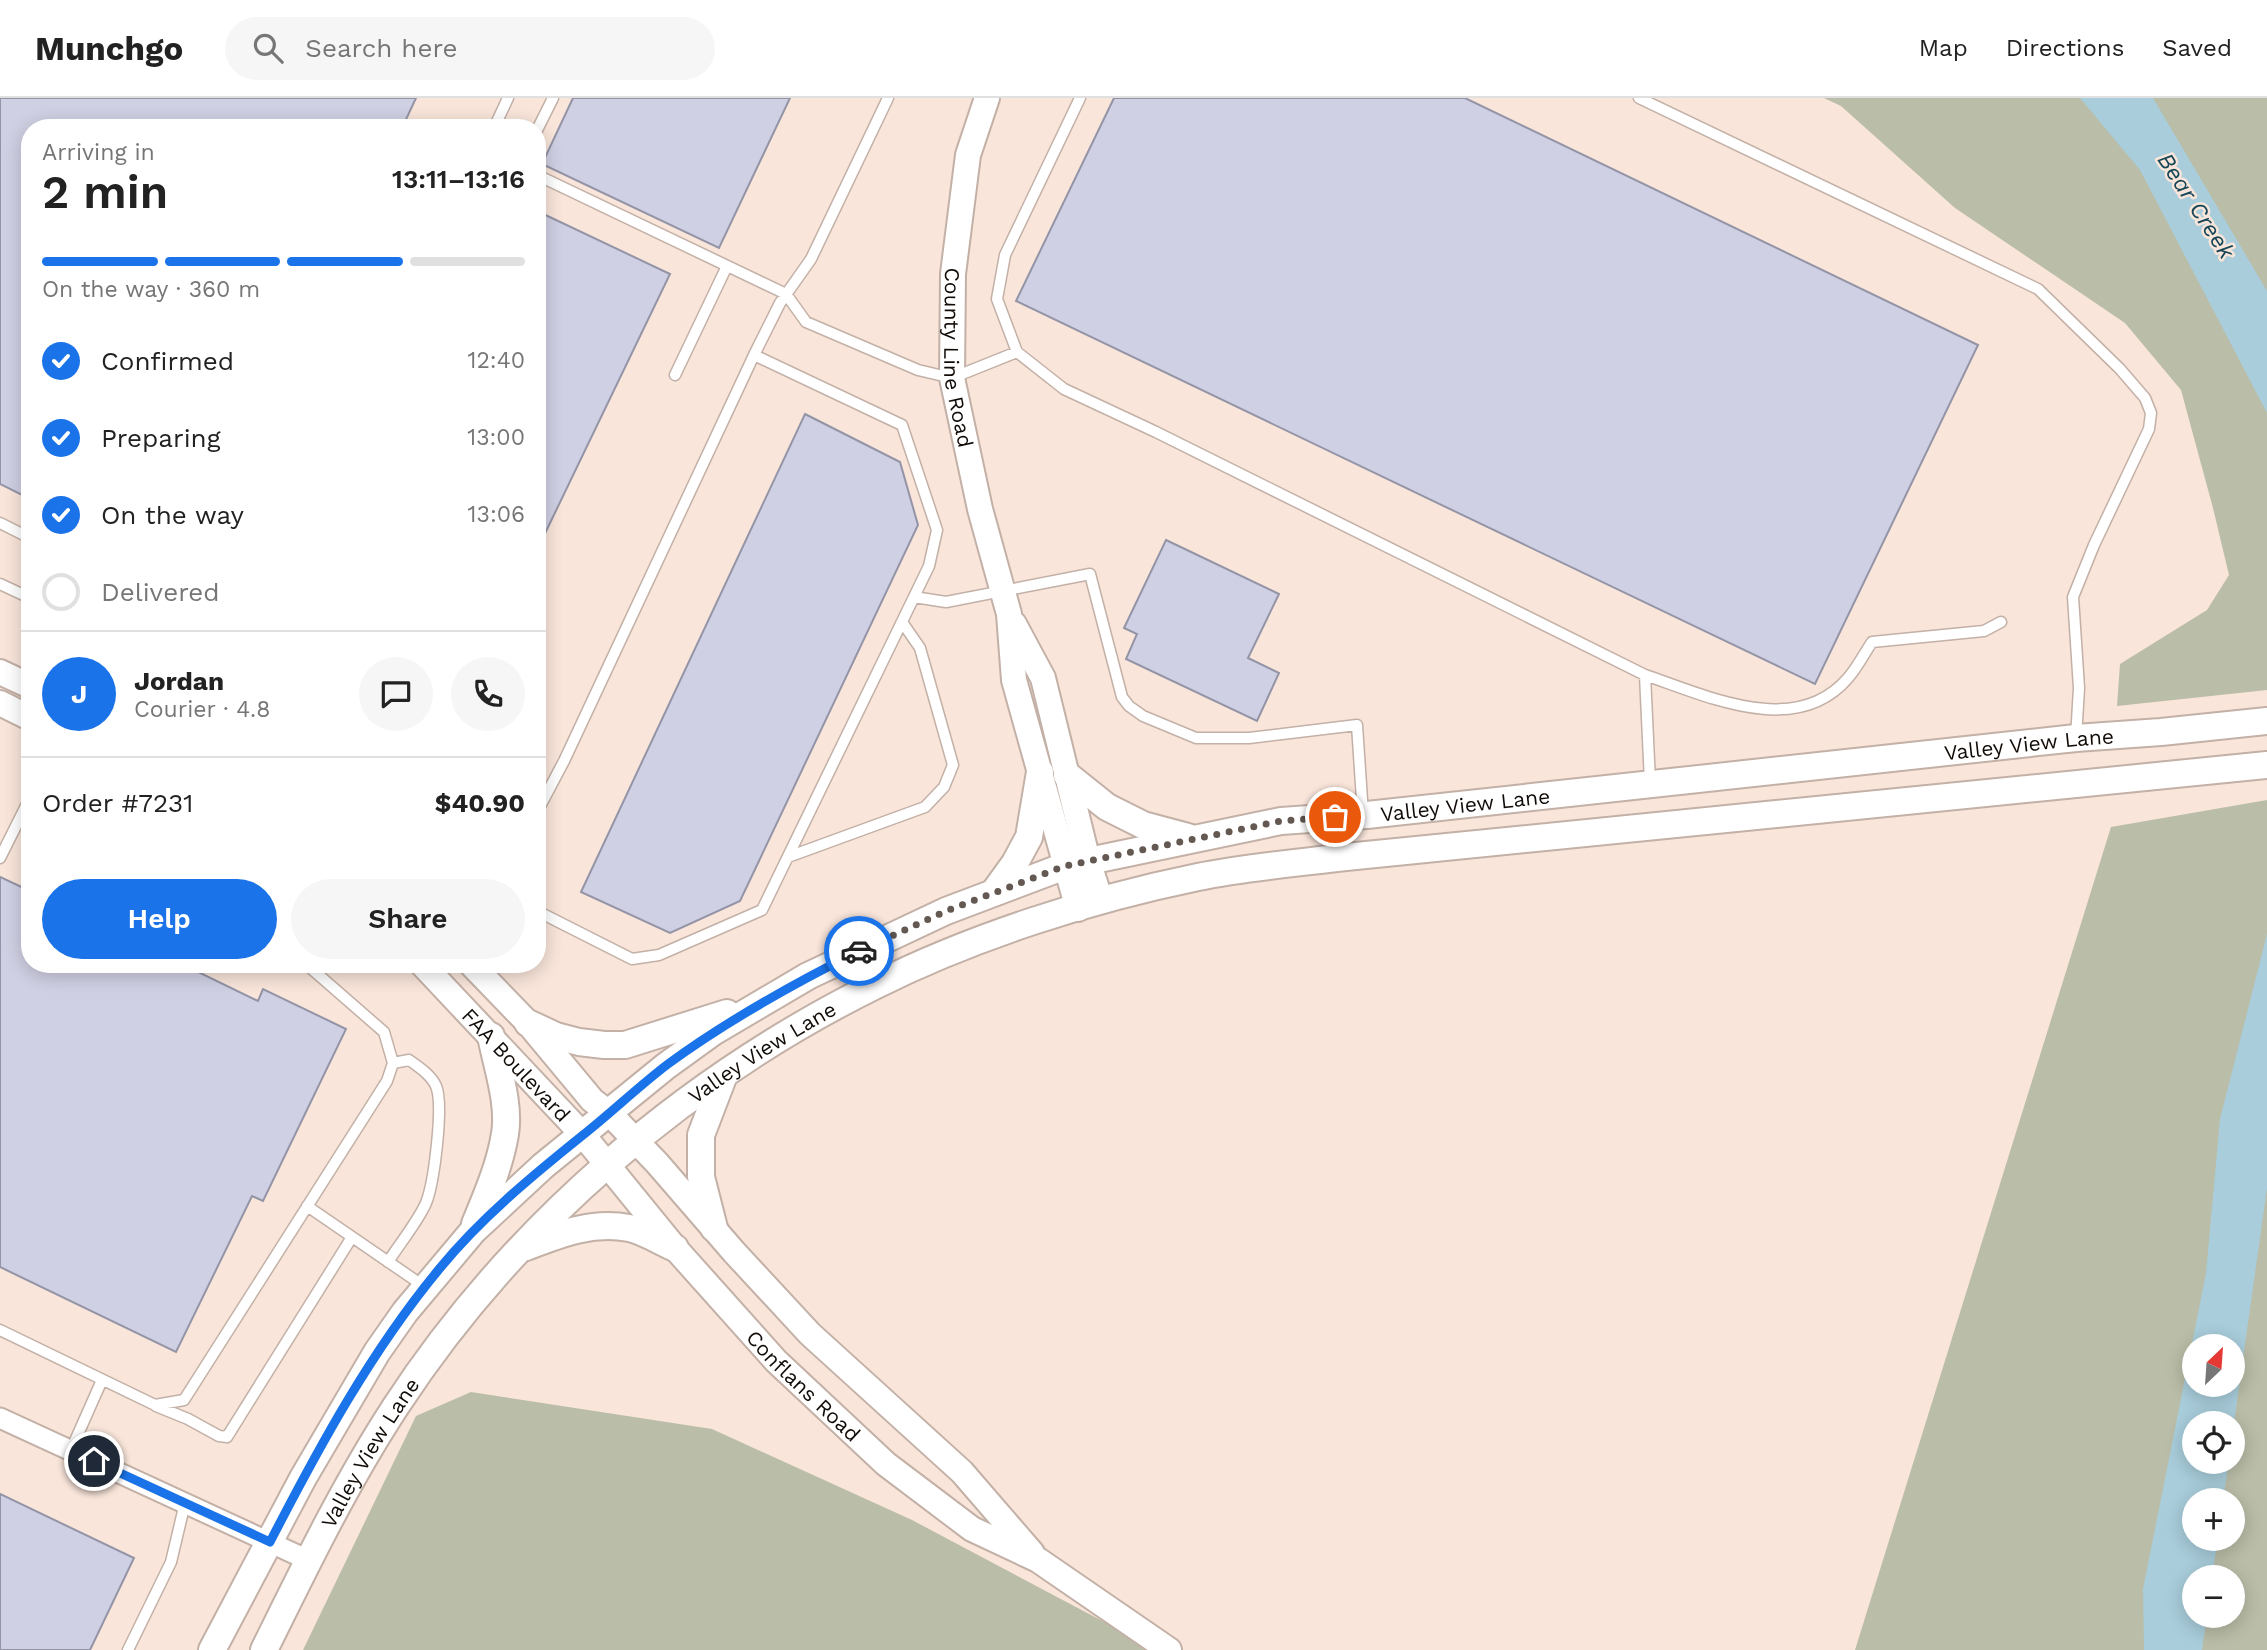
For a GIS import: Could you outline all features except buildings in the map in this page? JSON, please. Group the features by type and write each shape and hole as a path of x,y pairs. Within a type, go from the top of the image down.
{"main road":[{"name":"Valley View Lane","path":"212,1650 303,1478 377,1352 425,1287 472,1231 543,1166 666,1066 713,1032 808,976 902,930 994,892 1077,864 1281,821 1363,816 2076,738 2267,721"},
{"name":"Valley View Lane","path":"264,1650 347,1487 395,1408 478,1296 521,1248 607,1166 693,1095 825,1012 878,984 986,938 1089,905 1201,876 1658,825 2267,765"},
{"path":"994,892 1015,863 1029,837 1040,772"},
{"path":"1067,775 1107,807 1143,825 1193,838"},
{"path":"1650,784 1658,825"},
{"path":"528,1023 556,1036 579,1042 625,1045 765,1001"},
{"path":"472,1231 492,1181 505,1134 504,1102 491,1036"},
{"path":"714,1228 701,1177 701,1135 724,1074"},
{"path":"521,1248 594,1226 631,1228 675,1248"}],"street":[{"name":"County Line Road","path":"987,98 968,155 955,261 952,378 980,509 1006,603 1014,680 1040,772 1077,864 1089,905"},
{"name":"County Line Road","path":"1006,603 1043,678 1067,775 1077,864"},
{"path":"0,672 21,682"},
{"path":"0,704 21,714"},
{"name":"FAA Boulevard","path":"431,973 583,1135 607,1166"},
{"name":"FAA Boulevard","path":"480,973 528,1023 592,1100 610,1114 636,1142"},
{"name":"Conflans Road","path":"636,1142 810,1334 962,1472 1038,1560"},
{"name":"Conflans Road","path":"607,1166 675,1248 776,1361 886,1464 972,1530 1038,1560 1168,1650"},
{"path":"0,1418 308,1560"}],"lane":[{"path":"498,119 508,98"},
{"path":"542,119 553,98"},
{"path":"546,795 754,355 786,295 811,259 888,98"},
{"path":"1080,98 1005,254 997,299 1017,352 1064,389 1645,675 1737,706 1784,710 1815,704 1847,679 1872,642 1984,631 2001,622"},
{"path":"1639,98 2038,289 2120,369 2145,398 2151,413 2149,429 2094,545 2073,597 2079,688 2076,738"},
{"path":"546,179 786,295 806,323 918,370 952,378 1017,352"},
{"path":"675,375 727,266"},
{"path":"546,916 632,959 659,955 762,910 929,566 936,530 902,425 754,355"},
{"path":"0,523 21,534"},
{"path":"914,597 1006,603 1090,574 1122,697 1129,706 1143,716 1196,738 1249,738 1357,725 1363,816"},
{"path":"0,584 21,594"},
{"path":"788,857 925,807 944,787 953,765 920,648 902,622"},
{"path":"1645,675 1650,784"},
{"path":"0,858 21,816"},
{"path":"155,1405 184,1401 387,1081 393,1063 384,1032 316,973"},
{"path":"388,1262 425,1204 430,1188 439,1122 437,1089 434,1083 409,1060 393,1063"},
{"path":"307,1206 425,1287"},
{"path":"0,1330 219,1436 227,1437 352,1237"},
{"path":"71,1450 102,1380"},
{"path":"128,1650 170,1562 185,1503"}],"green space":[{"path":"1824,98 2267,98 2267,690 2117,706 2120,664 2207,610 2229,575 2181,390 2125,323 1955,208 1841,106"},
{"path":"2267,800 2267,1650 1855,1650 2111,827"},
{"path":"471,1392 712,1429 912,1520 1157,1650 303,1650 416,1416"}],"water":[{"name":"Bear Creek","path":"2080,98 2153,98 2267,291 2267,413 2140,170"},
{"path":"2267,934 2267,1188 2245,1345 2245,1334 2194,1334 2206,1273 2220,1119"},
{"path":"2182,1393 2182,1397 2238,1397 2236,1411 2182,1411 2182,1474 2227,1474 2225,1488 2182,1488 2182,1551 2216,1551 2214,1565 2182,1565 2182,1628 2205,1628 2202,1650 2144,1650 2143,1589"}],"way so far":[{"path":"859,951 946,911 1065,866 1281,821 1335,817"}],"route":[{"path":"94,1461 270,1542 303,1478 377,1352 405,1312 472,1231 543,1166 666,1066 713,1032 765,1001 859,951"}]}
